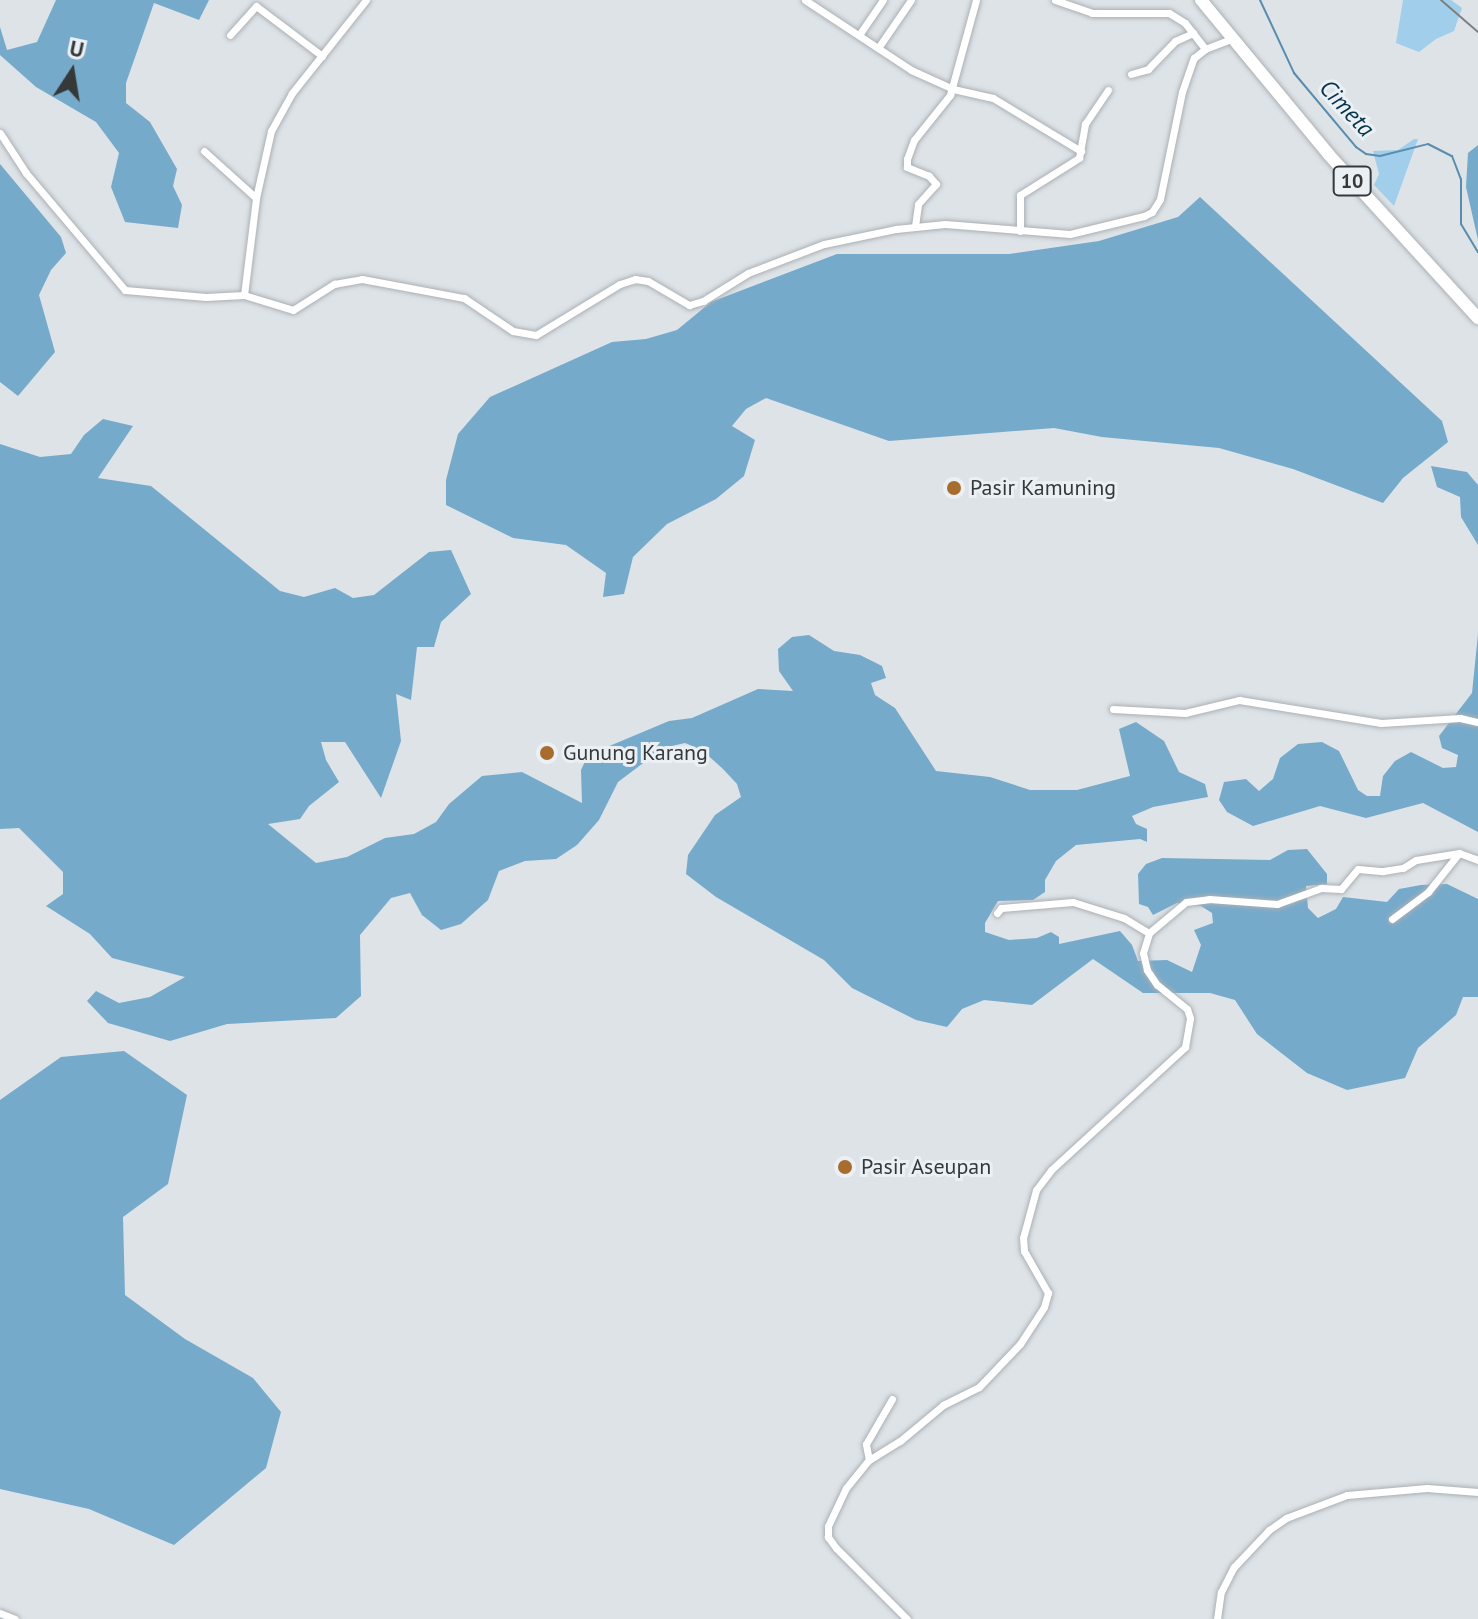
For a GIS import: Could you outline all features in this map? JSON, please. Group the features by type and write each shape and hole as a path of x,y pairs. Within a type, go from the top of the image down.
{"highway":[{"name":"10","path":"1201,0 1329,155 1478,318"}],"street":[{"path":"244,295 256,198 271,131 292,93 366,0"},
{"path":"859,35 883,0"},
{"path":"878,48 911,0"},
{"path":"915,226 918,204 936,184 907,167 907,159 914,140 953,89 976,0"},
{"path":"1055,0 1092,13 1169,13 1180,18 1205,49"},
{"path":"811,1 911,70 953,89 993,98 1081,151"},
{"path":"230,35 254,5 322,56"},
{"path":"1131,74 1148,69 1175,41 1193,33"},
{"path":"0,133 26,173 119,287 144,294 244,295 293,310 334,284 355,279 373,280 464,298 513,331 536,335 628,281 648,281 689,305 703,301 748,273 824,244 915,226 945,224 1070,234 1152,212 1160,199 1182,92 1194,58 1205,49 1235,38"},
{"path":"1020,231 1020,195 1079,158 1089,115 1108,90"},
{"path":"204,151 256,198"},
{"path":"1113,709 1185,713 1239,700 1381,723 1460,718 1478,722"},
{"path":"907,1619 858,1572 828,1537 828,1526 838,1501 869,1460 900,1441 943,1405 988,1380 1020,1344 1044,1307 1048,1293 1024,1251 1023,1238 1036,1190 1051,1170 1103,1126 1189,1041 1187,1009 1157,985 1147,970 1143,953 1149,933 1186,902 1209,899 1277,904 1313,889 1341,889 1358,869 1383,871 1416,860 1459,853 1478,860"},
{"path":"1392,919 1428,892 1459,853"},
{"path":"997,913 1001,908 1073,902 1124,918 1149,933"},
{"path":"869,1460 866,1444 892,1399"},
{"path":"1217,1619 1221,1592 1234,1567 1256,1541 1286,1518 1347,1495 1427,1488 1478,1492"},
{"path":"0,1613 15,1619"}],"shaded area":[{"path":"56,0 209,0 199,20 154,3 126,83 126,103 150,122 177,169 173,186 182,205 178,228 125,222 111,187 119,153 96,122 36,87 0,55 0,27 7,50 37,42"},
{"path":"1403,0 1451,0 1462,8 1454,31 1436,39 1419,52 1396,43"},
{"path":"1418,139 1394,206 1374,185 1379,174 1373,151 1398,150"},
{"path":"1478,145 1478,240 1466,187 1468,153"},
{"path":"0,164 61,237 66,253 51,270 39,295 55,352 18,396 0,382"},
{"path":"1200,197 1442,421 1448,442 1403,478 1383,503 1293,469 1219,448 1102,437 1054,428 889,441 766,398 746,409 732,426 755,440 744,476 716,499 667,524 633,557 624,594 603,597 606,573 566,545 513,538 446,505 446,480 458,434 490,397 612,342 646,339 677,330 711,302 837,254 1009,254 1099,241 1178,217"},
{"path":"103,419 133,426 98,478 151,486 280,591 304,597 335,588 353,598 374,595 429,552 451,550 471,594 441,622 434,647 417,647 411,700 396,694 401,741 381,798 345,742 321,742 326,760 339,782 309,806 300,819 268,824 316,863 347,857 385,838 414,834 436,822 449,804 482,776 522,772 582,803 581,770 588,755 669,721 692,718 758,689 793,691 779,671 778,649 792,637 809,635 834,651 860,655 882,666 886,678 871,683 875,695 895,708 936,771 990,777 1030,790 1077,790 1130,776 1119,729 1136,722 1164,741 1179,772 1205,784 1208,797 1153,807 1132,816 1136,824 1147,829 1147,842 1140,839 1076,845 1056,861 1045,880 1045,892 1033,900 998,901 985,923 985,932 1009,940 1037,938 1051,932 1059,937 1059,944 1120,931 1132,945 1138,961 1167,960 1192,972 1201,945 1194,930 1213,923 1212,913 1201,906 1177,903 1153,915 1148,907 1139,904 1138,874 1146,864 1162,858 1270,860 1288,850 1307,849 1327,874 1327,884 1306,886 1308,908 1318,918 1336,909 1343,897 1387,902 1399,889 1421,885 1447,884 1478,899 1478,997 1463,997 1456,1015 1418,1048 1405,1078 1347,1090 1307,1073 1257,1034 1235,1000 1210,993 1143,993 1093,959 1032,1005 984,1000 962,1009 947,1027 916,1020 852,988 824,960 716,897 686,874 688,855 715,815 741,797 737,784 723,769 702,750 685,743 663,748 618,782 599,820 577,845 556,859 525,861 499,871 488,900 461,924 441,930 422,915 410,893 391,898 360,935 361,996 336,1018 227,1024 170,1041 108,1023 87,1001 96,991 119,1003 150,997 185,977 112,958 90,934 46,906 63,894 63,872 19,828 0,829 0,444 40,457 71,454 84,435"},
{"path":"1431,466 1467,472 1478,485 1478,545 1461,517 1460,497 1437,487"},
{"path":"1478,634 1478,832 1423,803 1366,818 1320,806 1253,826 1227,812 1219,800 1224,782 1246,779 1259,791 1273,779 1280,758 1298,744 1322,742 1339,751 1358,790 1367,796 1380,796 1383,776 1395,761 1411,752 1443,768 1456,767 1458,755 1442,748 1439,736 1472,693"},
{"path":"124,1051 187,1095 168,1184 123,1217 125,1295 185,1339 253,1378 281,1412 266,1468 174,1545 89,1509 0,1489 0,1100 61,1057"}],"waterway":[{"name":"Cimeta","path":"1260,0 1294,73 1356,147 1366,154 1380,156 1428,144 1452,156 1461,179 1461,224 1478,252"}],"railway":[{"path":"1441,0 1478,32"}],"place":[{"name":"Pasir Kamuning","path":"954,488"},
{"name":"Gunung Karang","path":"547,753"},
{"name":"Pasir Aseupan","path":"845,1167"}]}
